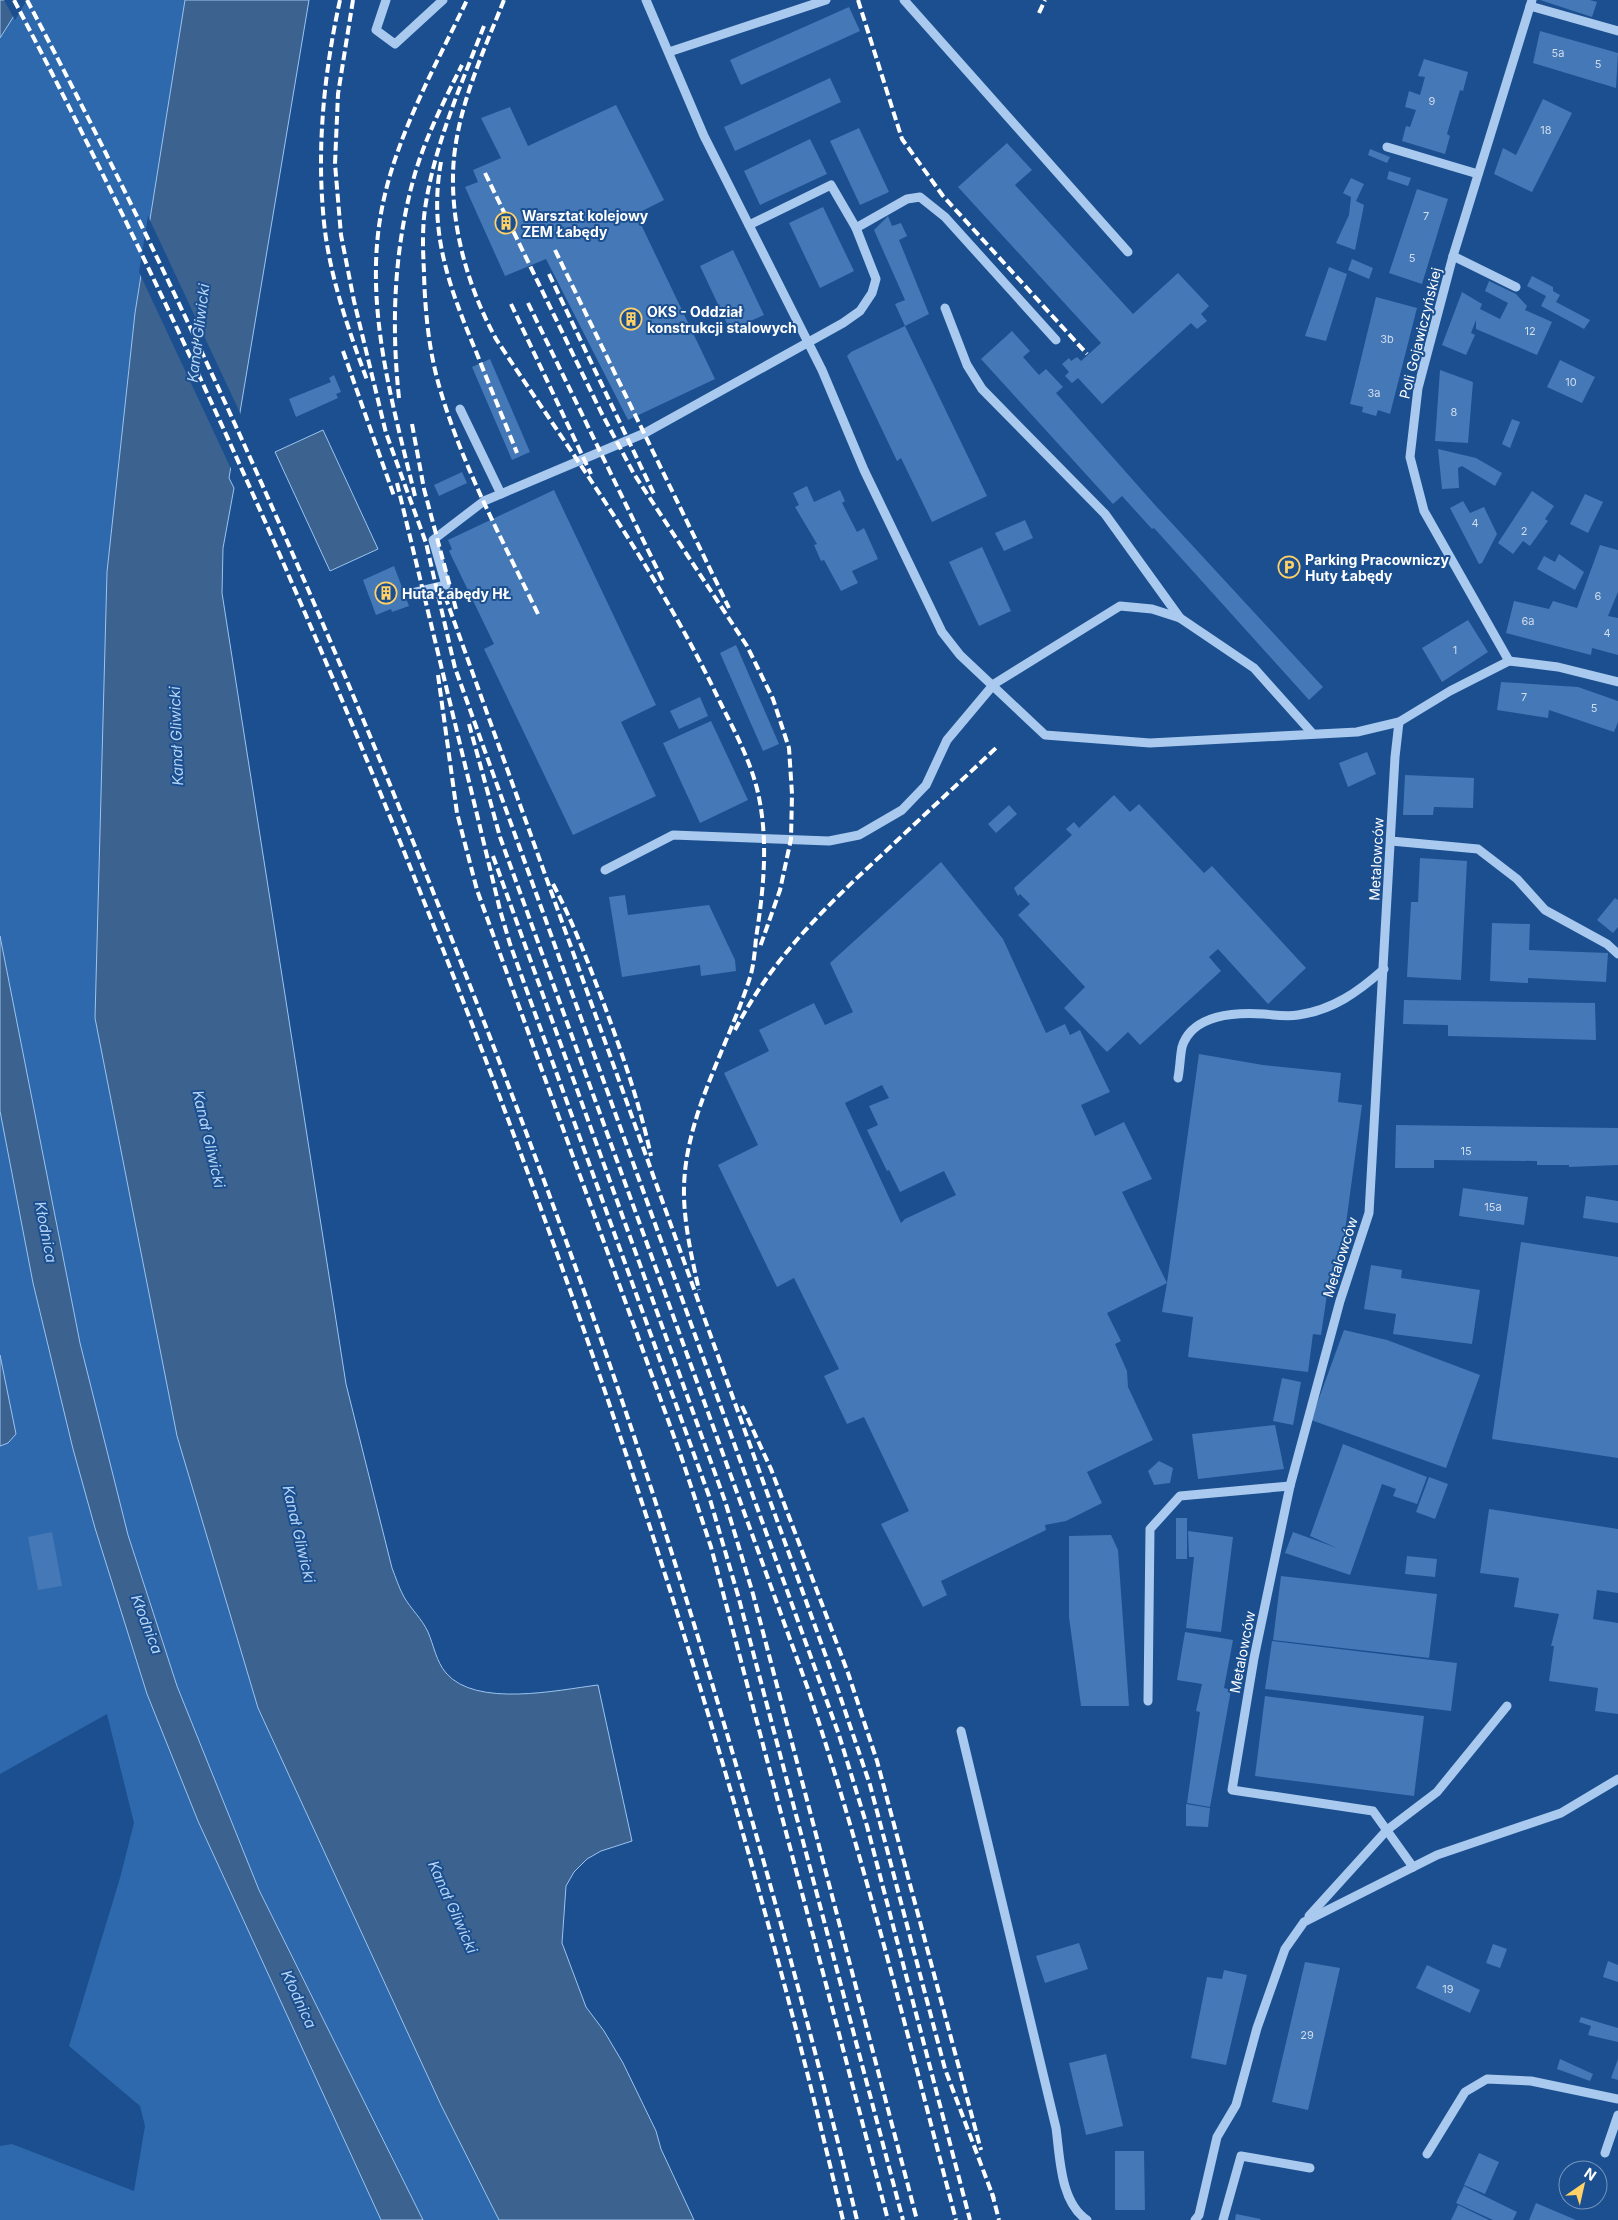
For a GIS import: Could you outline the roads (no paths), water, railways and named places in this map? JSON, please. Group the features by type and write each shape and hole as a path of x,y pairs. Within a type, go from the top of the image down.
{"street":[{"path":"386,0 376,30 395,44 443,0"},
{"path":"646,0 704,136 808,340 864,470 942,632 960,655 994,684 1045,735 1150,744 1357,732 1399,722 1450,691 1509,661 1558,667 1618,682"},
{"path":"669,52 826,0"},
{"path":"904,0 1128,252"},
{"path":"1531,3 1618,31"},
{"name":"Poli Gojawiczyńskiej","path":"1509,661 1424,511 1410,457 1418,388 1453,256 1531,3"},
{"path":"1387,148 1478,174"},
{"path":"412,593 446,585 433,540 484,501 645,433 860,311 872,293 876,279 856,228 831,185 749,225"},
{"path":"856,228 907,199 920,197 945,217 1056,340"},
{"path":"1453,256 1516,287"},
{"path":"945,308 967,365 982,389 1105,514 1180,618"},
{"path":"460,409 501,494"},
{"path":"605,870 673,835 830,841 859,835 902,810 926,785 948,740 994,684 1120,606 1152,609 1180,618 1254,668 1313,734"},
{"name":"Metalowców","path":"1387,1830 1373,1811 1232,1790 1254,1658 1290,1486 1340,1301 1369,1213 1399,722"},
{"path":"1391,841 1478,849 1516,879 1544,910 1607,944 1618,954"},
{"path":"1178,1078 1182,1046 1193,1029 1214,1018 1238,1012 1297,1016 1333,1007 1364,988 1384,969"},
{"path":"1148,1701 1150,1529 1180,1496 1290,1486"},
{"path":"1198,2218 1217,2138 1236,2105 1258,2028 1285,1949 1304,1922 1387,1830 1437,1792 1508,1706"},
{"path":"961,1731 1056,2128 1065,2187 1080,2215 1087,2220"},
{"path":"1304,1922 1438,1855 1561,1813 1618,1779"},
{"path":"1387,1830 1413,1867"},
{"path":"1428,2154 1465,2092 1487,2079 1531,2081 1618,2099"},
{"path":"1604,2153 1618,2115"},
{"path":"1223,2220 1241,2156 1310,2168"}],"water":[{"path":"0,0 24,0 0,38"},
{"name":"Kanał Gliwicki","path":"185,0 309,0 229,478 234,488 223,548 222,593 346,1384 392,1568 404,1597 428,1632 437,1658 446,1673 460,1684 477,1690 497,1693 540,1693 598,1685 632,1841 601,1851 587,1859 574,1872 566,1886 562,1943 586,2007 604,2031 623,2063 656,2131 661,2149 694,2220 499,2220 441,2105 258,1708 177,1436 95,1018 107,572 135,313"},
{"path":"323,430 378,549 330,571 275,452"},
{"name":"Kłodnica","path":"0,936 80,1343 128,1535 177,1686 259,1890 423,2220 381,2220 198,1821 147,1694 95,1528 73,1449 33,1283 0,1111"},
{"path":"0,1355 16,1434 8,1443 0,1446"}],"railway":[{"path":"14,0 123,216 226,435 275,545 370,767 415,879 541,1208 599,1374 707,1709 756,1879 801,2049 843,2220"},
{"path":"27,0 137,216 240,434 289,545 383,767 520,1117 579,1277 635,1438 715,1693 741,1780 813,2043 857,2220"},
{"path":"340,0 326,78 322,131 321,185 325,233 333,276 345,318 367,380"},
{"path":"353,0 338,94 335,164 341,235 354,301 386,433 426,543 455,668 839,1735 867,1826 970,2220"},
{"path":"415,496 389,388 383,351 378,314 377,240 383,203 398,150 419,99 467,0"},
{"path":"504,0 478,64 458,130 455,153 453,196 459,239 470,280 496,339 614,516 670,607 696,654 738,739 749,764 760,803 764,836 764,871 752,970 742,1001 699,1111 685,1168 684,1197 686,1220 699,1290"},
{"path":"858,0 902,139 943,196 1087,354"},
{"path":"1039,13 1045,0"},
{"path":"484,26 449,116 429,185 423,233 427,317 436,375 449,418 484,504 538,614"},
{"path":"399,398 395,342 396,287 398,259 407,204 414,177 435,120 462,65"},
{"path":"441,162 437,213 444,260 450,283 517,453"},
{"path":"485,173 601,412 634,474 747,646 773,699 789,748 792,794 791,839 780,890 760,947"},
{"path":"555,250 729,608"},
{"path":"549,274 654,494"},
{"path":"528,303 664,583"},
{"path":"511,304 591,474"},
{"path":"343,351 394,496"},
{"path":"412,424 424,489 456,609"},
{"path":"397,483 500,910 510,944 709,1496 739,1599 903,2220"},
{"path":"445,596 838,1690 870,1785 945,2069 994,2199"},
{"path":"438,675 457,813 477,890 681,1456 711,1547 888,2220"},
{"path":"469,724 500,837 808,1689 868,1887 956,2220"},
{"path":"735,1030 766,979 783,956 822,912 997,747"},
{"path":"493,856 725,1501 753,1594 917,2220"},
{"path":"553,884 581,945 612,1025 625,1062 651,1156"},
{"path":"742,1406 771,1469 848,1673 877,1761 981,2150"},
{"path":"992,2193 999,2220"}],"place":[{"name":"Warsztat kolejowy ZEM Łabędy","path":"506,223"},
{"name":"OKS - Oddział konstrukcji stalowych","path":"631,319"},
{"name":"Parking Pracowniczy Huty Łabędy","path":"1289,567"},
{"name":"Huta Łabędy HŁ","path":"386,593"}]}
